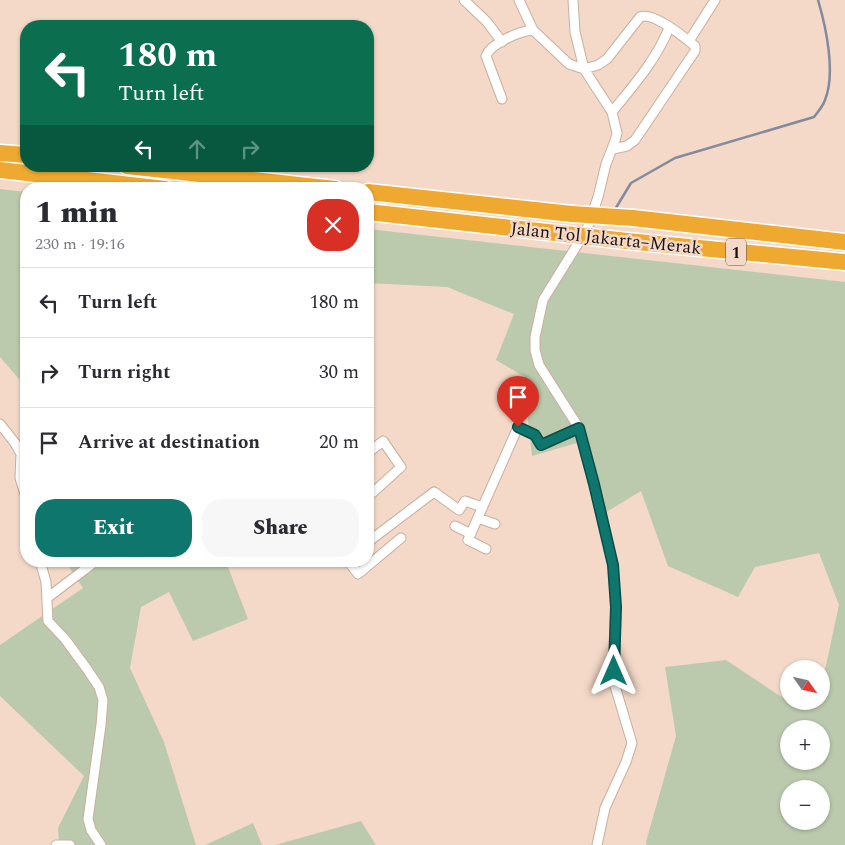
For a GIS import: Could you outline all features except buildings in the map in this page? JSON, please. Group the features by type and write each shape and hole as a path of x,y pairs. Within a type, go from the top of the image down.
{"highway":[{"path":"0,153 20,155"},
{"path":"0,170 104,182"},
{"path":"181,172 272,182"},
{"name":"Jalan Tol Jakarta–Merak","path":"374,193 572,214 633,218 845,242"},
{"name":"Jalan Tol Jakarta–Merak","path":"374,213 627,241 845,262"}],"street":[{"path":"464,0 487,22 502,42"},
{"path":"518,0 533,30 569,64 584,69 598,65 606,60 640,17 644,16 652,17 695,46 696,51 635,140 627,146 613,150"},
{"path":"573,0 575,32 584,69 612,112 617,133 613,150 606,164 598,198 586,229 543,300 535,337 535,350 539,365 579,428 613,565 616,607 613,664 616,686 632,742 626,762 606,808 597,845"},
{"path":"689,41 715,0"},
{"path":"612,112 645,72 670,28"},
{"path":"502,99 486,56 489,51 518,33 533,30"},
{"path":"0,424 20,452"},
{"path":"486,549 468,540 518,427 535,435 541,445 579,428"},
{"path":"374,449 383,442 401,467 374,492"},
{"path":"374,537 434,492 459,510 465,501 482,507"},
{"path":"478,518 495,524"},
{"path":"455,526 470,534"},
{"path":"374,561 401,538"},
{"path":"42,567 46,582 48,622 65,639 88,669 100,687 103,700 88,819 91,830 100,845"},
{"path":"47,598 88,567"},
{"path":"353,567 358,574 366,567"},
{"path":"56,845 70,845"}],"green space":[{"path":"0,189 20,191 20,380 0,357"},
{"path":"374,230 845,282 845,845 647,845 646,842 676,736 665,667 726,660 780,696 780,710 830,710 830,660 827,660 839,605 819,553 755,567 738,597 668,566 641,491 603,514 587,440 532,456 527,411 530,380 496,360 514,314 447,287 374,283"},
{"path":"69,567 228,567 248,619 193,641 169,592 141,607 130,668 164,742 196,845 59,845 58,828 84,776 0,696 0,645 83,588"},
{"path":"361,821 376,845 275,845"},
{"path":"253,823 262,845 205,845"}],"waterway":[{"path":"614,211 631,183 675,158 814,117 825,100 830,77 827,36 818,0"}],"route":[{"path":"518,427 535,435 541,445 579,428 613,565 616,607 614,671"}]}
